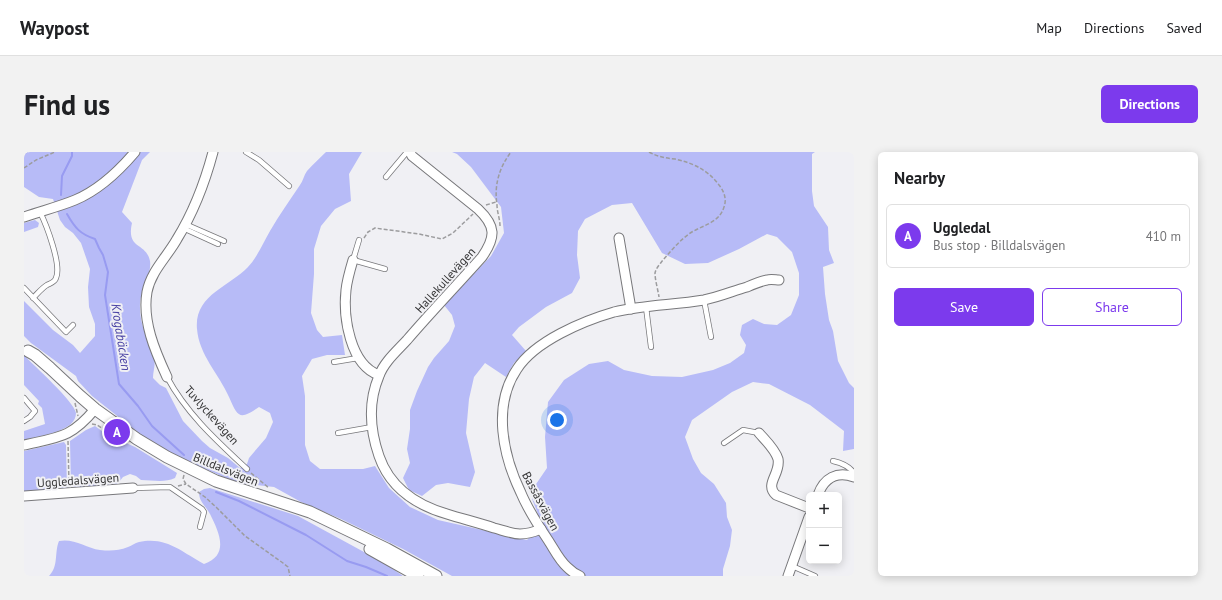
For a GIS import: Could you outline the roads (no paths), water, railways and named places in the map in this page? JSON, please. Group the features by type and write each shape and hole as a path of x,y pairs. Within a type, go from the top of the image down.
{"street":[{"path":"24,217 75,200 98,187 116,172 135,152"},
{"name":"Tuvlyckevägen","path":"167,377 155,349 149,329 146,311 147,292 153,275 184,226 206,176 213,152"},
{"name":"Hallekullevägen","path":"410,152 412,156 478,209 487,218 490,224 492,239 482,257 395,354 379,375 371,408 372,427 379,457 388,475 403,491 419,504 433,510 513,533 530,533 541,529"},
{"path":"619,238 631,309"},
{"path":"353,260 348,277 345,306 350,338 358,358 370,371 379,375"},
{"name":"Bassåsvägen","path":"580,576 567,567 555,552 541,529 517,486 504,447 502,427 503,408 506,393 517,368 528,356 560,334 601,316 631,309 704,300 768,279 779,280"},
{"name":"Billdalsvägen","path":"26,349 50,368 80,396 93,411 133,443 186,472 231,492 283,508 307,518 370,549 418,576"},
{"path":"24,445 57,438 67,434 77,428 93,411"},
{"name":"Billdalsvägen","path":"93,411 137,439 188,468 233,488 310,512 387,549 436,576"},
{"path":"759,433 771,446 778,460 778,471 771,484 772,492 806,507"},
{"path":"819,492 823,484 829,478 836,475 854,476"},
{"name":"Uggledalsvägen","path":"24,496 133,488"},
{"path":"788,576 806,526"}],"lane":[{"path":"246,152 259,160 289,186"},
{"path":"386,177 407,152"},
{"path":"33,298 44,287 53,282 58,272 55,256 40,212"},
{"path":"184,226 224,241"},
{"path":"184,226 218,244"},
{"path":"361,241 353,260 385,269"},
{"path":"24,288 66,332 73,325"},
{"path":"704,300 711,337"},
{"path":"646,307 651,347"},
{"path":"334,362 358,358"},
{"name":"Tuvlyckevägen","path":"167,377 174,391 193,415 215,439 247,469"},
{"path":"24,398 35,411 24,421"},
{"path":"338,433 372,427"},
{"path":"724,443 743,430 759,433"},
{"path":"833,461 844,465 854,476"},
{"path":"133,488 165,486 172,488 202,509 204,512 200,527"},
{"path":"792,566 815,576"}],"waterway":[{"name":"Krogabäcken","path":"61,195 62,176 72,156 72,152"},
{"name":"Krogabäcken","path":"67,214 78,230 95,239 103,255 108,272 105,295 119,384 138,406 152,426 184,455"},
{"name":"Krogabäcken","path":"216,492 239,501 306,535 347,561 387,576"}],"place":[{"name":"Uggledal","path":"117,432"}]}
